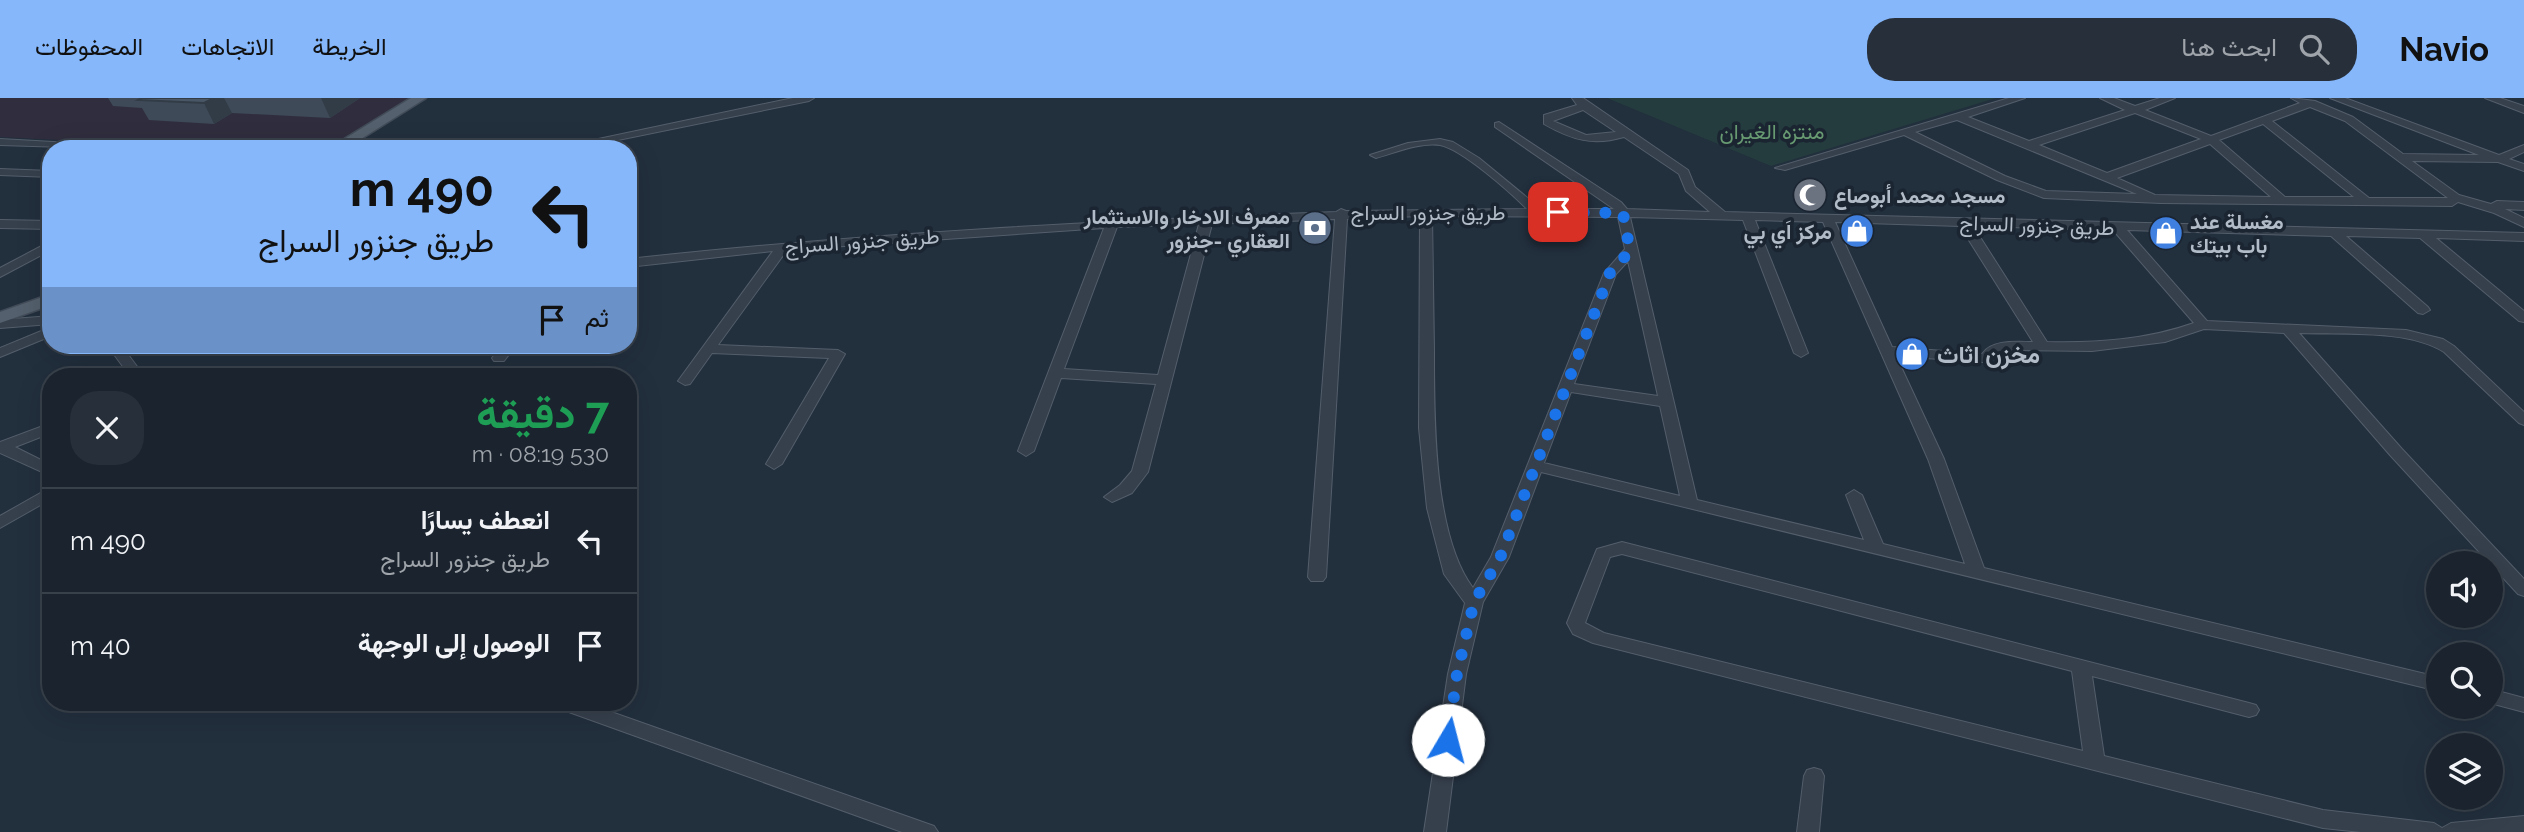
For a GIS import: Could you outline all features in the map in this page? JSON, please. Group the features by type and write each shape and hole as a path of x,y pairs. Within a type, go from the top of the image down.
{"main road":[{"path":"350,140 421,98"},
{"path":"364,140 433,98"},
{"path":"0,310 42,295"},
{"path":"0,318 42,302"}],"street":[{"path":"601,140 809,98"},
{"path":"1781,168 2020,98"},
{"path":"2105,98 2212,140 2282,200"},
{"path":"2029,145 2170,98"},
{"path":"2296,98 2349,119 2455,198 2484,205 2524,223"},
{"path":"2335,98 2524,168"},
{"path":"2490,98 2524,110"},
{"path":"1626,133 1594,141 1583,140 1548,122 1548,117 1580,102 1684,172 1690,189 1721,215"},
{"path":"2105,178 2311,103"},
{"path":"1960,117 2161,199"},
{"path":"2265,120 2366,201"},
{"path":"1499,125 1617,205 1623,213 1690,503"},
{"path":"1906,132 2032,191 2044,194 2161,199 2452,202 2455,198"},
{"path":"0,142 42,144"},
{"path":"1376,155 1428,143 1447,142 1517,191 1537,212"},
{"path":"0,148 42,150"},
{"path":"2401,157 2499,159 2524,148"},
{"path":"0,172 42,174"},
{"path":"2484,205 2524,206"},
{"path":"1426,212 1427,428 1434,508 1453,574 1474,602"},
{"path":"1317,577 1341,213"},
{"name":"طريق جنزور السراج","path":"637,261 783,246 1112,224 1341,213 1623,213 2524,237"},
{"path":"1748,217 1801,354"},
{"path":"1827,218 1936,459 1978,574"},
{"path":"1112,497 1126,489 1140,472 1207,219"},
{"path":"1964,222 2043,347"},
{"path":"0,224 42,225"},
{"path":"1026,451 1112,224"},
{"path":"2118,228 2203,325"},
{"path":"2335,233 2423,310"},
{"path":"2424,235 2523,316"},
{"path":"685,381 783,246"},
{"path":"0,273 42,250"},
{"path":"1435,832 1457,674 1474,602 1500,558 1610,273 1630,251"},
{"path":"0,324 42,321"},
{"path":"1888,351 1983,358 1997,348 2092,347 2165,338 2203,325 2406,334 2438,342 2449,349 2524,420"},
{"path":"2288,329 2396,452 2524,590"},
{"path":"0,354 42,335"},
{"path":"709,349 838,354 774,464"},
{"path":"499,358 502,354"},
{"path":"1056,373 1164,380"},
{"path":"1567,387 1665,401"},
{"path":"1,448 42,431"},
{"path":"1,448 42,467"},
{"path":"1536,466 2426,681"},
{"path":"1854,495 1877,550"},
{"path":"0,523 42,497"},
{"path":"2249,710 1622,548 1603,553 1576,623 1578,629 1599,638 2323,819 2434,832"},
{"path":"2081,666 2095,762"},
{"path":"2503,699 2524,705"},
{"path":"587,711 927,832"},
{"path":"1808,832 1814,776"},
{"path":"2451,832 2475,831 2498,823 2524,825"}],"shaded area":[{"path":"0,98 415,98 341,140 60,140 0,137"}],"green space":[{"name":"منتزه الغيران","path":"1607,98 1996,98 1771,166"}],"building":[{"path":"214,98 204,103 138,100"}],"place":[{"name":"مسجد محمد أبوصاع","path":"1810,195"},
{"name":"مصرف الادخار والاستثمار العقاري -جنزور","path":"1315,228"},
{"name":"مركز اَي بي","path":"1857,231"},
{"name":"مغسلة عند باب بيتك","path":"2166,233"},
{"name":"مخزن اثاث","path":"1912,354"}],"route":[{"path":"1448,740 1457,674 1474,602 1500,558 1610,273 1630,251 1623,213 1558,212"}]}
